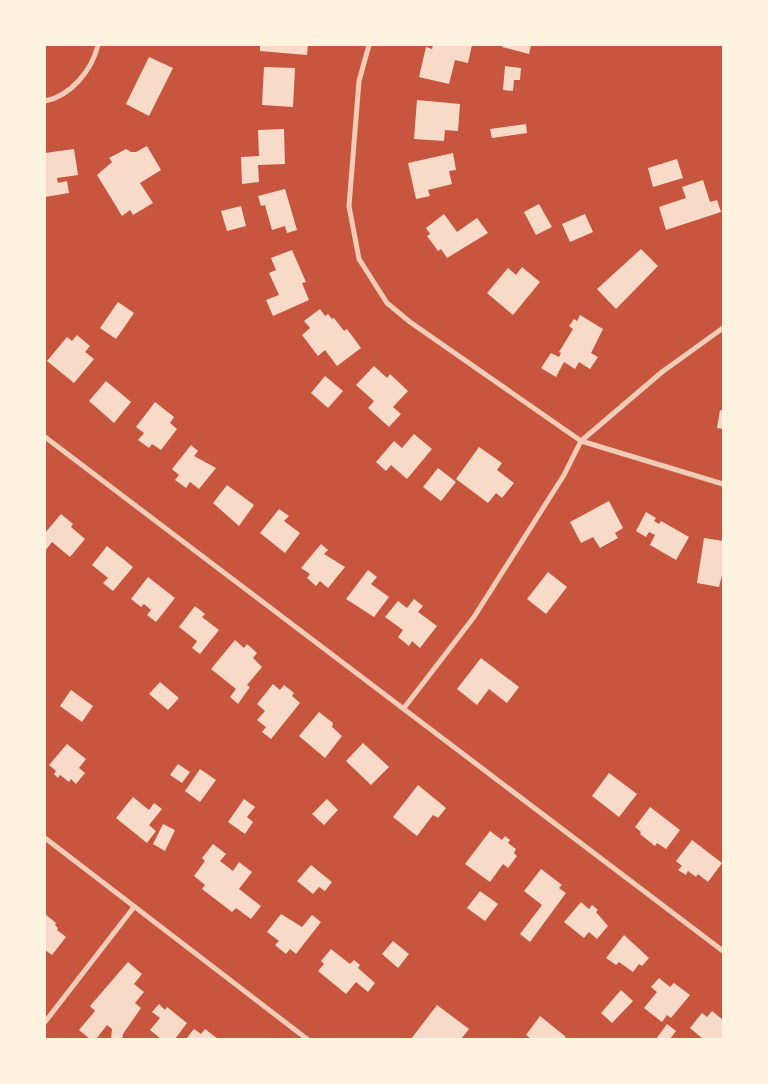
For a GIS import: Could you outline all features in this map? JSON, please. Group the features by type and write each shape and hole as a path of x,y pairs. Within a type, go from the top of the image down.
{"street":[{"path":"45,101 53,100 79,82 98,45"},
{"path":"368,45 358,81 348,206 359,259 388,303 410,322 581,441 723,484"},
{"path":"404,708 474,617 564,475 581,441 662,372 723,328"},
{"path":"45,437 723,951"},
{"path":"45,838 307,1039"},
{"path":"45,1022 134,907"}],"building":[{"path":"260,45 308,45 307,55 260,51"},
{"path":"433,45 472,45 468,63 455,60 449,84 419,77 426,47 432,49"},
{"path":"503,45 531,45 529,54 502,47"},
{"path":"149,57 173,68 149,116 126,104"},
{"path":"505,66 521,68 520,80 514,80 513,91 503,90"},
{"path":"264,67 295,68 293,107 262,105"},
{"path":"417,100 460,104 458,131 445,130 444,141 414,139"},
{"path":"526,124 527,133 492,138 490,129"},
{"path":"284,129 285,164 258,165 259,182 242,184 241,157 259,156 258,130"},
{"path":"147,146 161,170 140,183 153,203 133,215 130,210 122,216 97,175 112,162 109,158 126,149 136,152"},
{"path":"74,149 78,175 57,178 58,183 67,181 69,193 45,197 45,153"},
{"path":"453,153 456,170 449,171 452,184 428,190 430,196 416,199 408,163"},
{"path":"677,159 683,178 653,187 648,168"},
{"path":"703,180 710,202 717,200 721,212 666,230 659,207 686,198 682,187"},
{"path":"285,189 297,230 287,233 285,226 272,230 265,205 261,206 258,196"},
{"path":"539,204 552,227 536,235 524,212"},
{"path":"241,206 246,226 227,231 221,211"},
{"path":"444,214 457,232 477,218 488,233 447,258 441,249 438,251 427,236 430,234 426,228"},
{"path":"585,214 593,232 570,242 562,224"},
{"path":"641,249 658,266 616,309 597,289"},
{"path":"292,250 306,282 302,283 309,300 273,316 266,300 279,295 269,273 276,270 271,258"},
{"path":"522,267 540,282 513,315 487,293 508,268 516,275"},
{"path":"118,302 134,313 116,339 100,328"},
{"path":"320,309 325,316 328,314 332,319 334,318 344,331 347,329 361,348 337,366 325,350 318,356 302,335 310,328 304,321"},
{"path":"580,315 603,329 591,353 598,357 590,369 579,362 575,369 564,362 556,377 541,368 551,353 559,357 561,353 559,352 573,329 569,326 574,319 577,321"},
{"path":"77,335 90,346 85,352 94,359 74,383 47,361 67,337 72,341"},
{"path":"374,366 387,378 390,374 408,391 393,407 401,414 389,427 368,408 374,401 356,385"},
{"path":"325,376 343,391 328,408 311,393"},
{"path":"106,381 131,402 114,423 89,401"},
{"path":"155,402 174,417 170,423 177,429 161,450 152,444 149,448 138,440 144,433 136,427"},
{"path":"720,410 723,411 723,429 717,428"},
{"path":"414,434 432,449 407,479 391,465 386,471 376,462 394,441 402,448"},
{"path":"191,445 198,451 194,456 216,468 199,489 190,482 186,488 175,480 179,475 172,469"},
{"path":"479,447 502,463 497,470 514,483 502,498 496,493 488,503 456,479"},
{"path":"438,468 456,482 441,501 423,487"},
{"path":"227,485 254,505 239,526 213,503"},
{"path":"609,501 623,528 615,533 618,538 600,548 593,537 581,543 570,522"},
{"path":"279,509 289,516 284,521 300,533 285,553 260,533"},
{"path":"646,512 656,518 654,521 659,524 661,521 689,537 676,560 650,545 655,535 649,532 646,537 636,531"},
{"path":"61,514 73,524 71,527 85,539 70,557 52,542 45,551 45,533"},
{"path":"704,538 723,541 723,571 719,587 697,583"},
{"path":"321,544 328,550 324,554 345,567 328,588 320,581 316,586 307,578 310,574 301,568"},
{"path":"107,546 133,567 113,591 103,583 108,578 92,565"},
{"path":"368,570 377,577 371,584 389,597 374,617 346,599"},
{"path":"548,572 567,587 546,614 527,599"},
{"path":"148,577 175,598 156,622 147,615 151,610 144,604 141,607 131,599"},
{"path":"414,599 423,606 418,612 437,626 420,648 412,641 409,646 398,637 403,630 385,617 398,601 407,608"},
{"path":"195,606 205,614 202,617 219,630 200,654 192,648 197,641 179,627"},
{"path":"235,640 244,648 247,644 257,653 253,658 262,667 247,685 250,687 238,704 230,697 236,689 211,669"},
{"path":"481,658 519,687 507,703 489,689 477,705 457,689"},
{"path":"160,682 179,698 168,710 149,694"},
{"path":"273,684 280,690 284,685 294,693 292,696 300,703 271,739 262,732 266,727 257,720 265,711 257,704"},
{"path":"71,690 93,706 82,722 60,706"},
{"path":"319,712 333,723 332,727 342,736 325,758 299,736"},
{"path":"363,743 389,767 371,785 346,761"},
{"path":"67,744 86,759 79,768 85,773 76,784 71,779 69,782 60,775 58,778 54,774 56,771 49,765"},
{"path":"178,764 190,772 182,783 170,775"},
{"path":"200,769 216,780 200,802 185,791"},
{"path":"609,773 637,794 619,817 592,796"},
{"path":"418,785 446,808 438,818 433,815 417,836 393,817"},
{"path":"133,797 149,810 154,803 162,809 149,825 156,831 147,843 116,818"},
{"path":"244,799 255,807 247,817 253,822 245,834 228,822"},
{"path":"327,799 338,810 324,825 312,814"},
{"path":"650,807 680,830 666,849 657,843 655,846 640,834 641,832 635,827"},
{"path":"163,824 175,830 165,851 153,844"},
{"path":"490,831 502,840 505,836 510,840 508,843 516,849 514,853 517,856 508,868 503,864 490,882 465,864"},
{"path":"692,840 722,863 708,882 698,874 696,877 688,871 686,875 678,870 682,866 676,861"},
{"path":"213,844 226,854 220,861 233,871 239,862 252,872 239,889 261,906 251,919 236,908 232,912 202,889 205,885 194,876 205,861 202,858"},
{"path":"311,865 332,882 325,891 319,887 313,894 297,881"},
{"path":"541,869 562,885 559,888 566,893 530,942 520,934 542,905 524,891"},
{"path":"480,891 498,904 485,921 467,908"},
{"path":"581,902 589,909 592,905 598,910 596,912 608,926 597,939 589,932 584,938 564,922"},
{"path":"45,914 56,923 57,930 66,937 52,955 45,950"},
{"path":"281,914 302,927 312,915 321,922 296,954 290,949 286,954 275,945 279,941 267,932"},
{"path":"624,935 649,958 642,966 639,964 633,972 619,962 616,965 606,958"},
{"path":"393,941 409,954 398,968 382,954"},
{"path":"331,949 350,964 354,960 360,965 358,968 375,983 368,992 356,982 346,994 318,971 324,964 321,961"},
{"path":"128,962 142,974 134,984 144,992 135,1003 141,1008 123,1034 122,1039 111,1039 112,1029 107,1025 96,1039 90,1039 79,1030 95,1011 90,1006"},
{"path":"659,978 670,987 674,983 690,995 671,1018 667,1015 662,1022 644,1008 657,992 651,987"},
{"path":"621,990 633,1001 612,1023 601,1013"},
{"path":"159,1004 165,1010 167,1007 187,1023 175,1039 161,1039 150,1030 160,1018 152,1012"},
{"path":"437,1005 469,1029 461,1039 411,1039"},
{"path":"712,1011 723,1020 723,1039 703,1039 690,1028 702,1013 707,1017"},
{"path":"540,1016 566,1037 564,1039 531,1039 526,1035"},
{"path":"667,1024 676,1031 670,1039 656,1039"},
{"path":"194,1029 201,1034 205,1029 218,1039 186,1039"}]}
